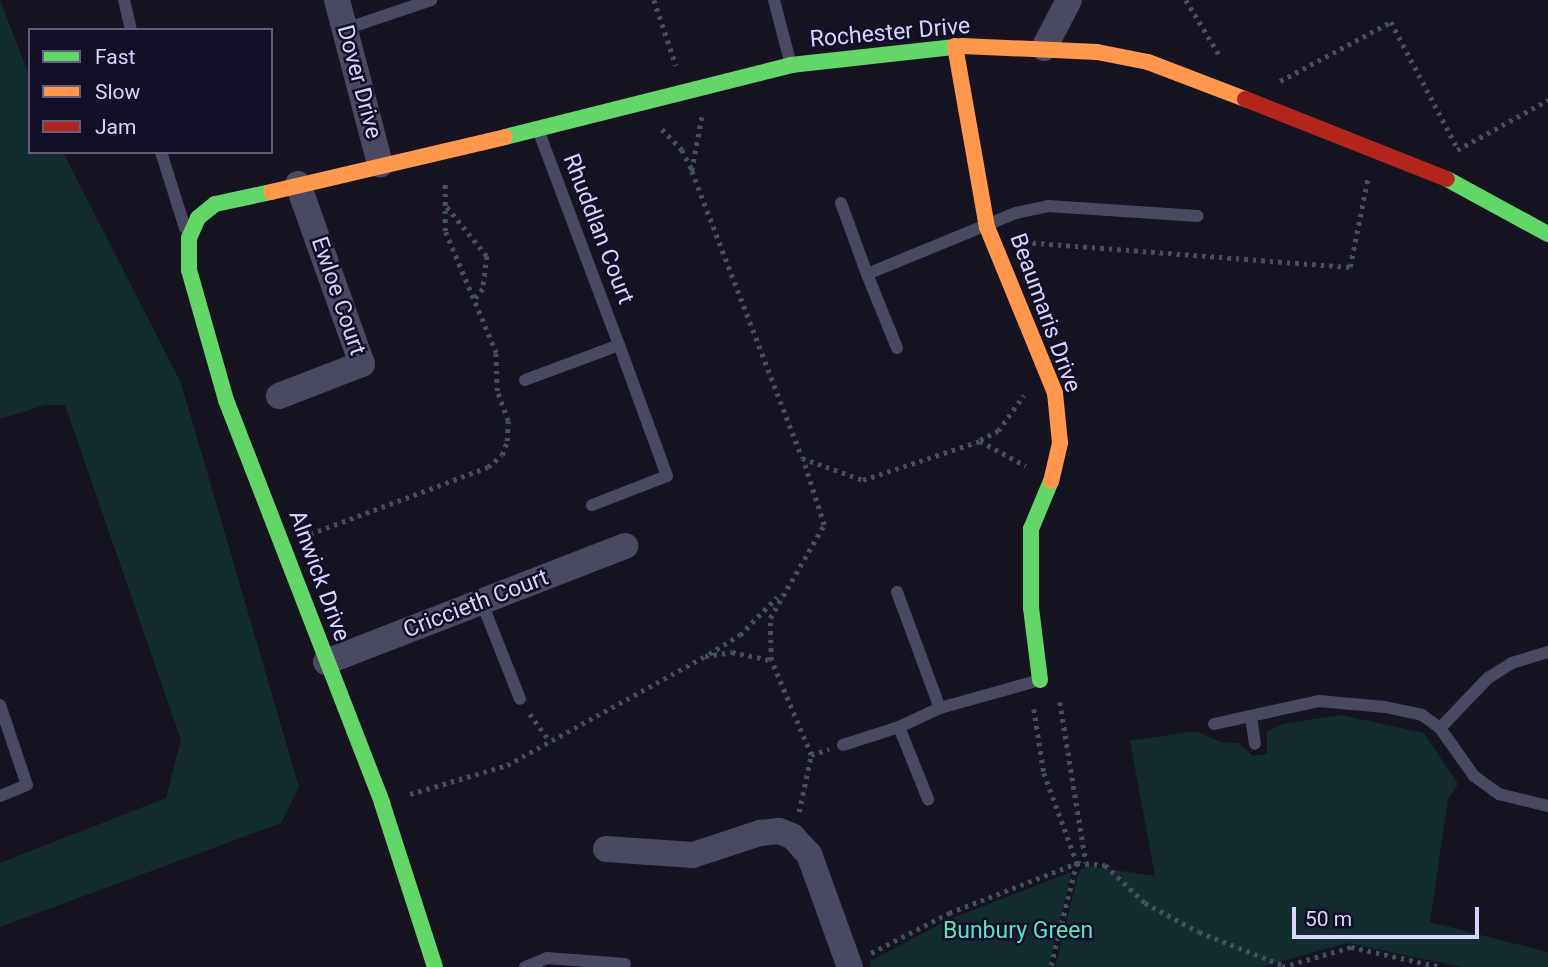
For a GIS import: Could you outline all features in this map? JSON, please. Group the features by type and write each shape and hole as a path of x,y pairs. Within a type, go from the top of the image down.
{"street":[{"name":"Dover Drive","path":"337,0 380,164"},
{"path":"1044,48 1069,0"},
{"name":"Rochester Drive","path":"189,237 198,218 215,204 380,164 444,153 791,65 955,46 1097,52 1148,62 1430,170 1548,234"},
{"name":"Beaumaris Drive","path":"955,46 992,234 1055,393 1060,443 1049,488 1031,529 1035,681"},
{"name":"Ewloe Court","path":"279,396 362,364 298,184"},
{"name":"Alnwick Drive","path":"189,237 189,270 226,400 284,544 326,662 382,803 435,967"},
{"name":"Criccieth Court","path":"326,662 625,546"},
{"path":"606,849 693,855 760,833 779,831 792,836 809,855 850,966"}],"lane":[{"path":"124,0 131,28"},
{"path":"345,29 431,0"},
{"path":"774,0 791,65"},
{"name":"Rhuddlan Court","path":"538,129 667,475 593,505"},
{"path":"162,154 174,204 189,237"},
{"path":"841,203 897,348"},
{"path":"867,274 992,234 1016,213 1048,206 1198,216"},
{"path":"525,380 619,345"},
{"path":"897,592 940,708"},
{"path":"482,603 520,699"},
{"path":"1440,729 1488,678 1512,663 1548,652"},
{"path":"843,745 899,727 940,708 1035,681"},
{"path":"1214,724 1319,701 1385,707 1422,715 1440,729 1483,782 1499,794 1548,806"},
{"path":"0,705 27,785 0,796"},
{"path":"1251,716 1255,744"},
{"path":"899,727 928,799"},
{"path":"525,967 547,958 625,964"}],"path":[{"path":"654,0 704,112 692,170"},
{"path":"1186,0 1245,99 1391,22 1458,149"},
{"path":"1430,170 1458,149 1548,100"},
{"path":"635,104 682,150 692,170 802,458 824,525 781,593 770,618 771,660 811,755 792,836"},
{"path":"992,234 1350,267 1374,148"},
{"path":"284,544 488,467 502,454 508,421 496,391 496,353 449,244 444,153"},
{"path":"446,206 487,256 483,289 475,299"},
{"path":"802,458 863,480 980,441 998,431 1015,410 1043,361"},
{"path":"980,441 1017,458 1049,488"},
{"path":"382,803 507,765 740,635 781,593"},
{"path":"705,656 732,652 771,660"},
{"path":"1035,681 1044,773 1077,863 1051,967"},
{"path":"1035,681 1059,701 1086,863"},
{"path":"520,699 550,742"},
{"path":"850,966 949,913 1077,863 1086,863 1105,864 1145,902 1199,932 1283,966 1303,964 1351,947 1441,967"}],"green space":[{"path":"0,0 28,73 28,154 64,154 181,383 299,787 281,823 0,927 0,863 166,798 181,740 65,405 45,405 0,419"},
{"path":"1341,715 1424,733 1458,784 1448,799 1430,922 1548,952 1548,967 1462,967 1347,943 1261,967 1055,967 1079,871 1086,866 1155,876 1130,741 1196,731 1221,742 1238,743 1253,756 1267,754 1267,732 1282,724"},
{"name":"Bunbury Green","path":"1071,872 1049,967 870,967 870,961 950,919"}],"traffic: fast":[{"path":"505,137 791,65 962,46"},
{"path":"1447,179 1548,234"},
{"path":"271,192 215,204 198,218 189,238 189,270 226,400 382,803 435,967"},
{"path":"1040,680 1031,608 1031,529 1051,481"}],"traffic: slow":[{"path":"955,46 987,227 1055,393 1060,443 1051,481"},
{"path":"962,46 1097,52 1148,62 1245,99"},
{"path":"271,192 505,137"}],"traffic: jam":[{"path":"1245,99 1447,179"}]}
